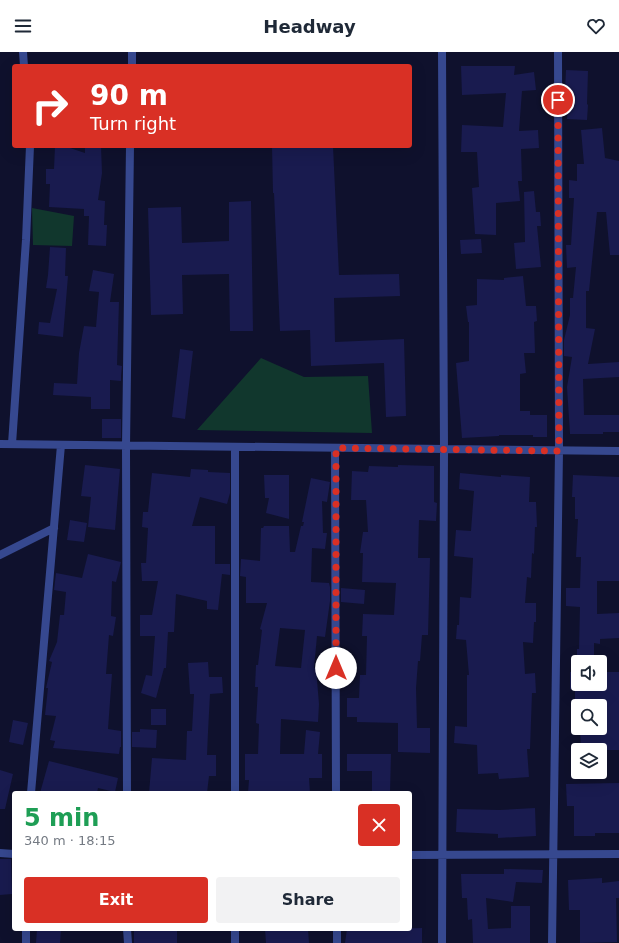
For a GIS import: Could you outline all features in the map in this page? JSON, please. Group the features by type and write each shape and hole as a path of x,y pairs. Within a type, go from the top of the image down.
{"street":[{"path":"23,52 24,64"},
{"path":"132,52 132,64"},
{"path":"442,52 444,450 442,943"},
{"path":"552,943 552,855 559,451 558,52"},
{"path":"12,444 26,240 30,148"},
{"path":"127,791 126,446 130,148"},
{"path":"0,444 619,451"},
{"path":"31,791 61,445"},
{"path":"235,791 236,447"},
{"path":"336,448 336,791"},
{"path":"0,555 54,528"},
{"path":"0,853 12,854"},
{"path":"412,855 619,854"},
{"path":"26,931 26,943"},
{"path":"128,931 128,943"},
{"path":"236,931 236,943"},
{"path":"337,931 337,943"}],"green space":[{"path":"32,208 74,216 72,246 33,245"},
{"path":"261,358 304,377 368,376 372,433 197,430"}],"building":[{"path":"461,66 515,66 514,75 534,72 536,90 522,91 519,131 538,130 539,148 521,149 522,181 518,181 520,201 496,203 496,235 475,234 472,188 479,187 477,152 461,152 462,125 503,127 506,93 462,95"},
{"path":"566,70 588,71 587,120 567,119 569,92 565,92"},
{"path":"602,128 605,158 619,161 619,255 610,255 606,212 597,212 589,291 586,291 586,328 595,329 588,364 619,362 619,377 583,379 584,415 619,415 619,432 603,432 603,434 570,434 567,387 572,357 564,356 564,340 570,315 570,298 573,298 576,267 567,268 566,245 571,245 574,198 569,198 569,180 577,181 577,164 584,164 581,130"},
{"path":"55,148 70,148 85,153 85,148 101,148 102,173 98,200 105,201 104,225 107,225 106,246 88,245 89,216 84,216 84,209 49,207 50,184 46,184 46,169 54,169"},
{"path":"272,148 333,148 339,275 399,274 400,296 334,298 335,342 404,339 406,416 386,417 384,363 311,366 310,330 280,331"},
{"path":"534,191 536,212 540,212 541,226 537,226 541,267 516,269 514,243 525,242 524,192"},
{"path":"251,201 253,331 230,331 229,274 182,275 183,314 151,315 148,208 181,207 182,243 229,241 229,202"},
{"path":"481,239 482,253 461,254 460,240"},
{"path":"50,247 66,248 65,276 68,276 63,337 38,334 39,322 50,323 57,289 46,288"},
{"path":"93,270 114,274 110,302 119,302 117,365 122,366 121,381 110,380 110,409 91,409 91,397 53,395 54,383 77,384 79,353 84,326 96,327 99,292 89,291"},
{"path":"523,276 526,306 536,306 537,321 534,322 535,353 524,353 526,373 520,374 520,411 530,411 530,415 547,415 547,437 533,437 533,435 499,435 462,438 456,363 469,361 469,322 466,306 477,305 477,279 504,280 504,278"},
{"path":"180,349 193,351 185,419 172,417"},
{"path":"102,419 121,419 121,438 102,438"},
{"path":"85,465 120,469 115,530 88,527 91,497 81,496"},
{"path":"398,465 434,466 434,502 437,503 436,521 419,520 418,558 430,558 428,635 422,635 416,688 417,728 430,728 430,753 398,752 398,723 357,722 357,717 347,717 347,698 359,698 360,675 366,675 367,636 362,636 363,614 394,615 396,583 362,582 363,553 360,553 363,532 368,532 366,500 351,500 352,471 368,472 369,466 398,467"},
{"path":"191,469 208,470 208,472 230,473 230,493 227,504 200,497 192,526 215,526 215,564 230,564 230,575 222,574 218,610 207,609 207,601 176,594 174,632 168,632 166,668 164,668 156,698 141,693 146,675 152,676 155,636 140,636 140,615 152,615 158,581 142,581 141,563 146,563 148,528 142,527 143,512 148,512 152,473 190,477"},
{"path":"460,473 501,477 501,475 530,477 529,502 536,502 537,527 535,527 531,578 527,577 525,603 536,603 536,622 534,622 533,643 523,642 525,674 535,673 536,693 532,693 530,749 527,749 529,777 499,779 498,773 478,774 477,745 454,743 455,726 467,727 467,675 469,675 466,640 456,639 457,625 459,625 460,597 471,598 473,558 454,556 456,530 471,531 474,491 459,489"},
{"path":"264,475 289,475 289,519 266,513 269,498 265,498"},
{"path":"573,475 619,477 619,581 597,581 597,614 619,613 619,638 600,639 600,644 594,643 594,655 577,655 577,649 579,649 580,607 566,606 566,588 580,588 581,557 576,557 578,519 575,519 575,497 572,497"},
{"path":"311,478 330,482 327,502 322,501 323,533 327,533 325,549 312,548 311,582 329,583 330,587 330,601 325,637 317,636 314,668 316,668 319,704 318,722 281,719 280,754 304,754 306,730 320,732 318,754 322,754 322,778 309,778 310,791 248,791 249,780 245,780 245,754 258,754 259,724 256,723 258,687 255,687 256,665 258,665 262,630 260,629 267,603 246,603 246,577 240,576 241,559 260,561 261,528 264,526 289,526 290,552 295,552 301,526 303,526 304,522 302,522","holes":["280,628 305,630 301,668 275,666"]},
{"path":"70,520 87,523 84,542 67,540"},
{"path":"88,554 121,562 116,582 112,581 111,616 116,617 113,636 109,635 106,674 112,674 108,729 121,731 121,747 119,754 53,748 55,741 50,740 56,716 45,715 48,688 46,688 52,662 49,661 57,642 60,615 64,615 66,592 54,590 56,573 82,578"},
{"path":"341,588 365,590 364,604 341,602"},
{"path":"208,662 209,677 222,677 223,693 210,694 207,755 216,755 216,776 209,776 207,791 149,791 152,758 186,760 187,731 192,731 194,694 190,694 188,663"},
{"path":"571,672 571,689 570,689"},
{"path":"607,672 619,672 619,750 607,750 607,743 581,743 580,735 607,735 607,699 575,699 575,691 607,691"},
{"path":"151,709 166,709 166,725 151,725"},
{"path":"13,720 28,723 23,745 9,742"},
{"path":"140,729 157,730 156,748 132,747 132,732 140,732"},
{"path":"347,754 391,754 390,791 372,791 372,771 347,771"},
{"path":"49,761 118,778 115,791 98,788 97,791 41,791"},
{"path":"0,770 13,774 5,809 0,809"},
{"path":"619,783 619,833 595,833 595,836 574,836 574,806 567,806 566,784"},
{"path":"535,808 536,836 498,838 498,834 456,832 457,809 499,810"},
{"path":"0,859 11,859 12,894 0,895"},
{"path":"504,869 543,870 542,883 516,882 513,902 486,898 488,929 511,928 511,906 530,906 530,943 473,943 472,919 468,920 467,898 462,898 461,874 504,874"},
{"path":"602,878 602,883 619,881 619,898 616,898 617,942 580,943 580,910 569,910 568,880"},
{"path":"412,928 422,928 422,943 345,943 347,931 412,931"},
{"path":"37,931 61,931 60,943 36,943"},
{"path":"134,931 177,931 177,943 134,943"},
{"path":"265,931 308,931 309,943 266,943"}],"route":[{"path":"336,668 336,448 559,451 558,100"}]}
